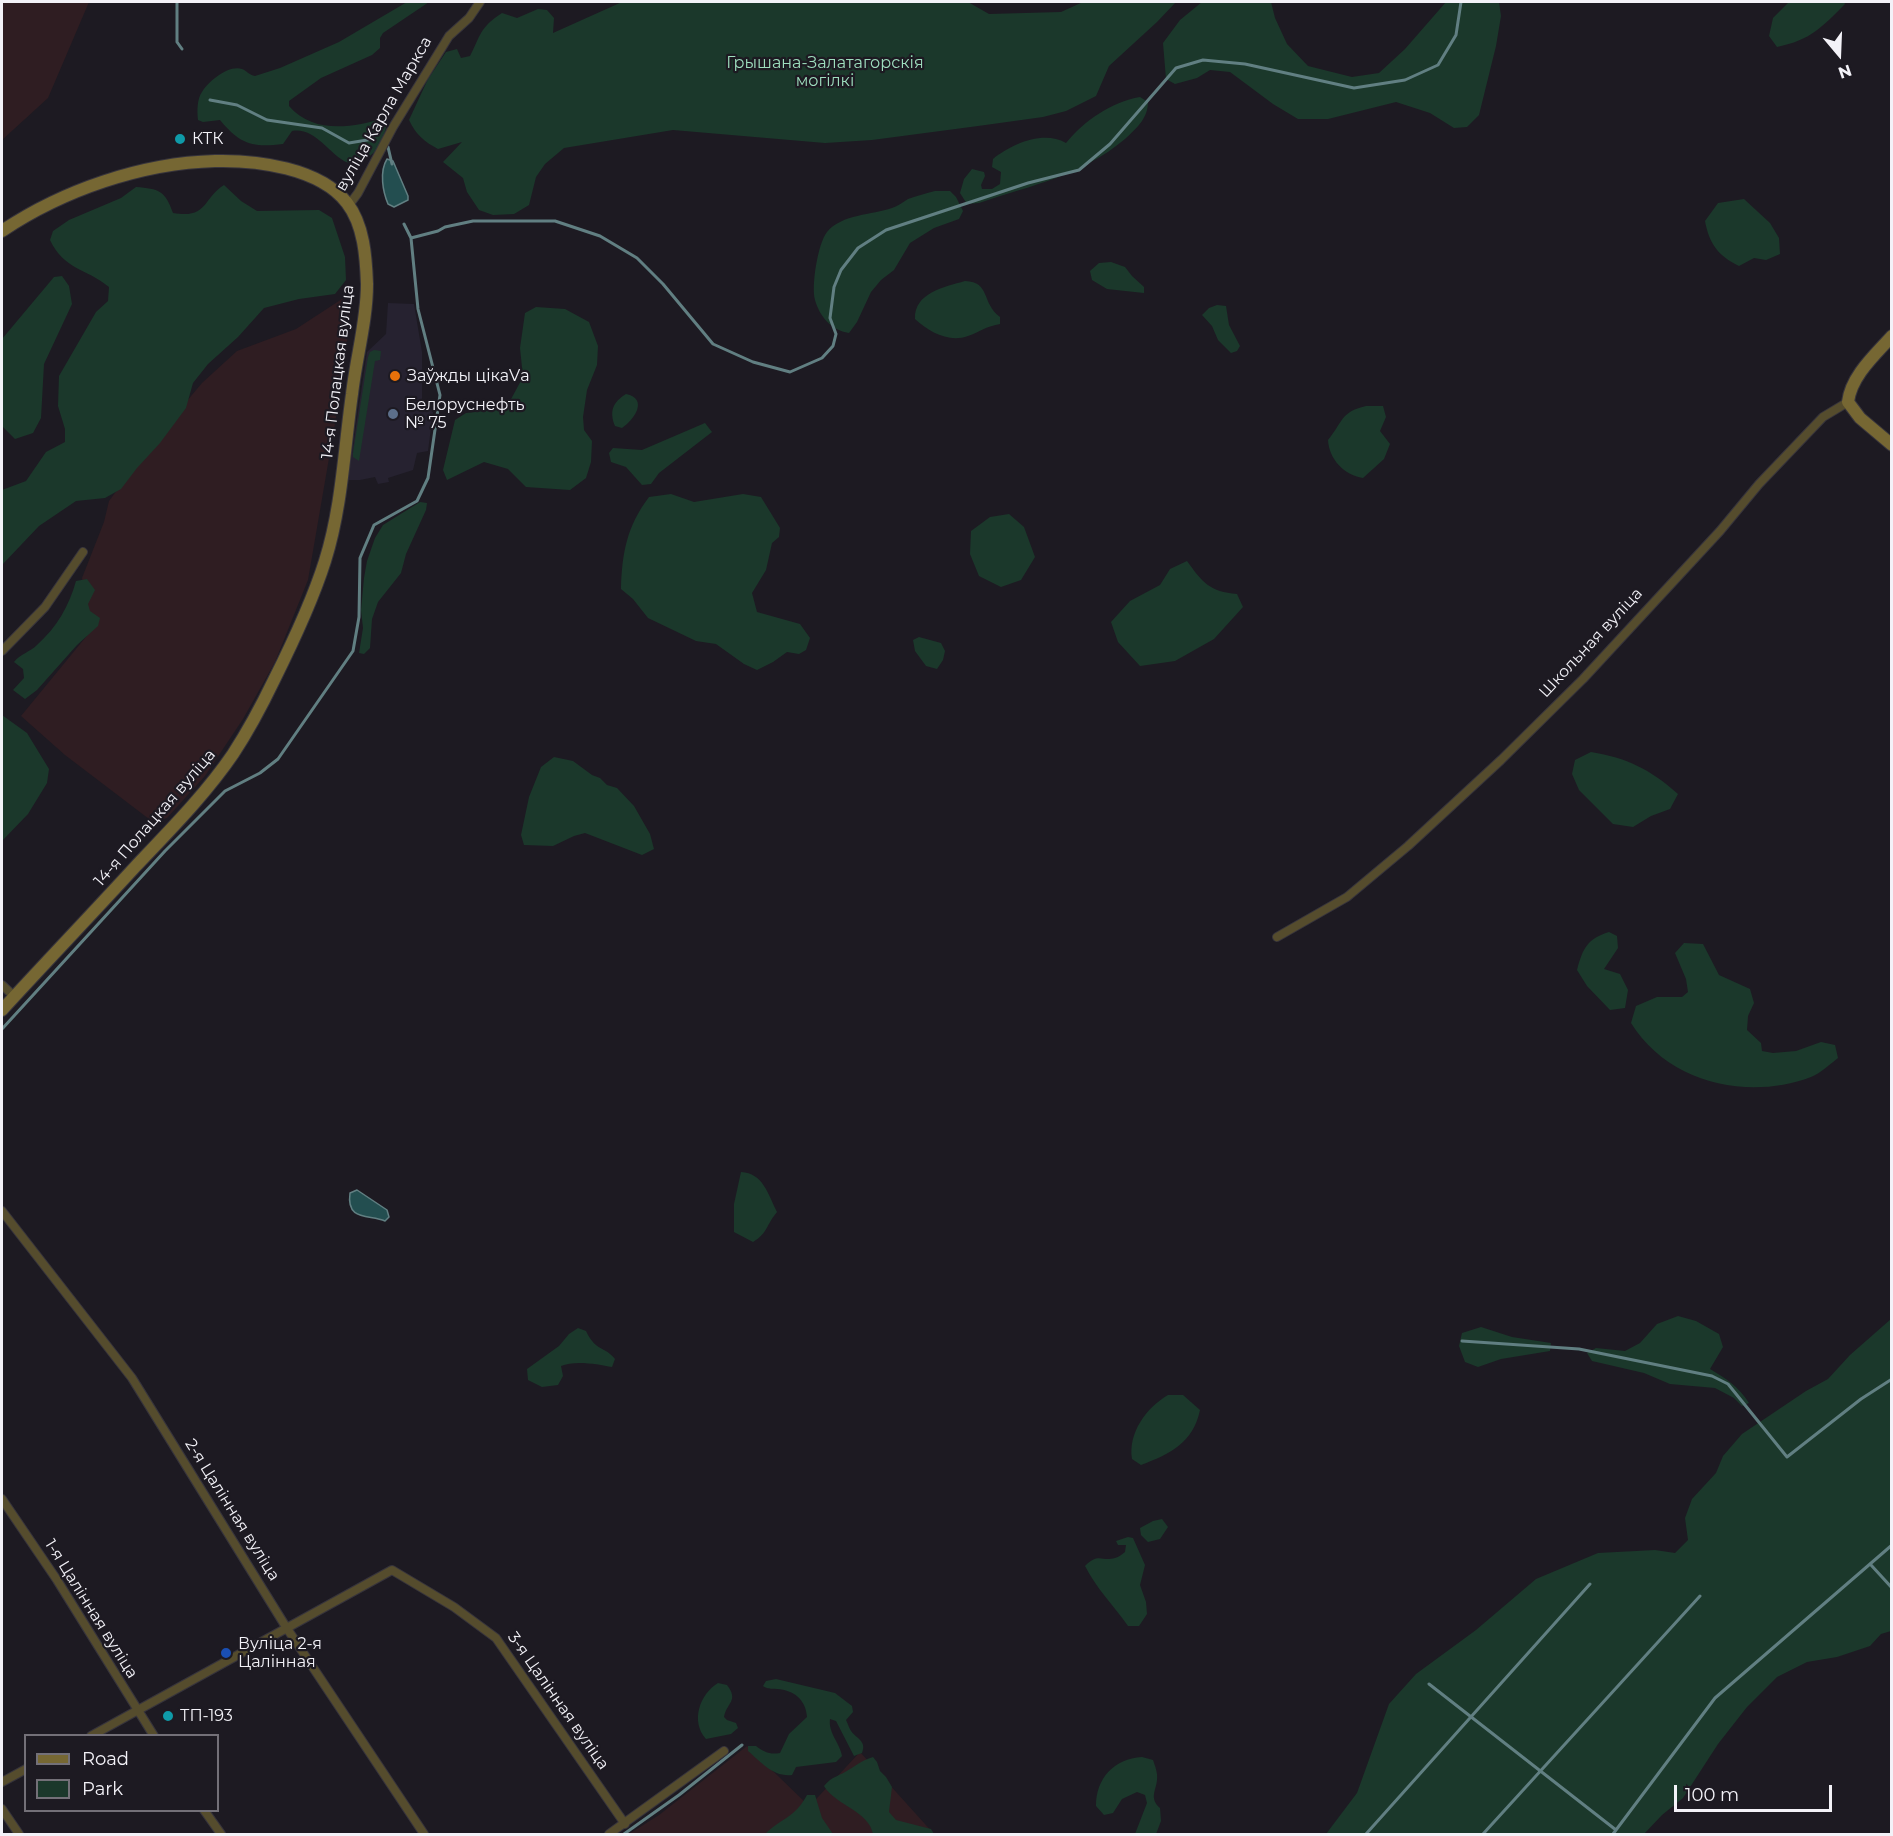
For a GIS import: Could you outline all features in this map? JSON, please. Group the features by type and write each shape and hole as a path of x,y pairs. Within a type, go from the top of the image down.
{"main road":[{"name":"вуліца Карла Маркса","path":"2,231 38,209 103,183 141,169 186,162 232,161 279,167 303,173 324,183 349,205"},
{"name":"14-я Полацкая вуліца","path":"2,1010 204,793 240,742 273,682 297,631 326,560 336,518 365,306 367,288 363,241 358,223 349,205"},
{"path":"1892,336 1857,377 1849,392 1848,402 1860,418 1892,445"}],"street":[{"name":"вуліца Карла Маркса","path":"349,205 358,193 393,127 449,36 469,18 480,2"},
{"name":"Школьная вуліца","path":"1277,937 1347,897 1408,846 1485,775 1583,679 1719,531 1759,483 1823,417 1848,402"},
{"path":"2,651 45,606 83,552"},
{"path":"2,984 14,996"},
{"name":"2-я Цалінная вуліца","path":"2,1210 132,1378 286,1627 424,1834"},
{"name":"1-я Цалінная вуліца","path":"2,1499 57,1580 153,1734"},
{"name":"3-я Цалінная вуліца","path":"286,1627 392,1570 454,1607 496,1638 625,1824"},
{"path":"95,1734 286,1627"},
{"path":"609,1834 724,1751"},
{"path":"2,1782 24,1770"},
{"path":"2,1809 19,1834"},
{"path":"205,1812 220,1834"}],"shaded area":[{"path":"2,2 89,2 48,98 2,140"},
{"path":"387,159 393,161 408,196 408,200 394,207 388,204 383,188 382,176"},
{"path":"342,299 351,307 343,377 308,580 275,662 243,719 205,776 167,818 157,821 149,819 65,755 21,716 90,632 82,578 104,522 109,501 150,445 202,383 237,351 296,329"},
{"path":"388,303 414,304 422,352 422,403 434,405 428,451 417,453 413,470 388,478 389,482 378,484 375,477 348,480 367,352 386,334"},
{"path":"357,1190 387,1210 389,1217 385,1221 355,1213 350,1202 350,1193"},
{"path":"747,1746 808,1805 778,1834 629,1834 659,1815"},
{"path":"860,1752 934,1834 780,1834 805,1811"}],"green space":[{"path":"407,2 429,2 383,33 380,38 380,48 372,55 321,78 289,101 289,106 299,115 321,125 346,126 384,118 387,122 382,141 375,152 365,159 346,162 314,136 300,131 292,131 283,144 263,145 241,139 220,120 203,122 198,120 200,95 219,75 237,68 255,76 280,68 339,42"},
{"name":"Грышана-Залатагорскія могілкі","path":"622,2 968,2 989,14 1061,12 1083,2 1176,2 1109,66 1096,96 1066,111 1043,117 872,140 825,143 673,130 564,148 545,164 536,177 529,205 514,214 493,215 479,210 467,192 463,178 443,162 462,142 438,149 421,138 409,120 428,79 446,52 457,49 461,58 470,56 485,28 502,13 517,18 538,9 547,10 554,18 553,33"},
{"path":"1202,2 1271,2 1275,18 1287,44 1308,66 1352,77 1379,73 1405,49 1446,2 1499,2 1501,16 1479,115 1467,127 1454,128 1430,113 1396,102 1328,119 1298,119 1273,104 1230,72 1210,70 1197,78 1175,84 1166,79 1163,43 1180,20"},
{"path":"1789,2 1844,2 1845,4 1815,32 1799,41 1777,47 1769,36 1773,18"},
{"path":"1140,97 1148,102 1148,108 1141,122 1125,139 1091,162 1055,178 979,203 967,204 960,193 964,179 972,169 984,172 982,189 992,189 1000,184 1001,172 992,167 993,159 1009,148 1038,138 1057,139 1066,143 1081,127 1099,114 1119,103"},
{"path":"224,185 241,201 257,211 319,210 332,218 345,257 346,280 335,294 299,299 264,308 238,337 208,364 193,383 186,408 121,489 105,498 76,501 39,526 2,565 2,490 26,481 46,452 65,442 65,429 58,406 59,376 96,312 108,301 109,287 62,257 50,240 53,231 69,220 121,198 136,187 160,192 164,195 173,213 184,214 199,210"},
{"path":"935,191 950,191 956,197 963,211 959,219 934,228 910,243 894,270 871,292 857,322 849,333 832,326 820,312 814,294 818,255 827,232 833,226 849,218 892,208 908,199"},
{"path":"1744,199 1770,223 1779,238 1780,254 1766,260 1754,258 1739,266 1725,258 1716,248 1709,236 1705,221 1718,203"},
{"path":"1111,262 1125,267 1144,287 1144,293 1107,289 1092,280 1090,271 1099,263"},
{"path":"62,276 69,286 72,304 44,364 41,418 33,433 15,439 2,426 2,339 54,277"},
{"path":"965,281 979,285 990,306 1000,317 1000,324 968,336 954,338 933,332 915,319 919,303 925,297 932,292"},
{"path":"1217,305 1226,306 1229,325 1240,346 1237,351 1231,353 1218,340 1212,326 1202,315 1209,308"},
{"path":"536,307 565,309 589,322 598,346 597,365 587,390 583,417 584,430 592,441 591,462 586,478 570,490 526,487 508,469 484,462 447,480 443,470 455,420 466,413 495,410 510,401 523,377 520,348 525,313"},
{"path":"374,350 381,351 380,360 375,361 359,461 353,457 353,453 368,357"},
{"path":"626,394 637,400 638,405 635,415 622,428 615,426 612,411 618,400"},
{"path":"1366,406 1383,406 1386,417 1380,431 1390,444 1384,459 1363,478 1344,470 1339,465 1331,454 1328,440 1343,418 1351,411"},
{"path":"705,423 712,432 659,473 651,484 642,485 626,467 611,462 609,453 613,448 642,450"},
{"path":"671,494 694,502 743,494 761,497 780,528 779,537 772,543 766,570 752,593 757,612 800,624 810,638 806,650 799,654 787,652 757,670 744,664 716,644 696,641 648,618 633,599 621,589 624,552 635,519 649,497"},
{"path":"420,502 427,503 426,510 406,554 401,573 378,602 372,619 370,648 364,654 359,653 363,628 361,610 364,578 375,538 383,525"},
{"path":"1009,514 1024,527 1035,557 1021,580 1001,587 979,576 970,554 971,531 990,517"},
{"path":"1187,561 1208,585 1220,591 1237,594 1243,607 1214,639 1175,661 1140,666 1118,642 1111,622 1130,601 1160,585 1170,569"},
{"path":"87,579 95,590 88,604 90,611 100,618 98,626 77,645 37,690 25,699 13,690 24,678 23,669 14,662 37,645 56,623 70,599 76,581"},
{"path":"919,637 941,643 945,651 943,660 937,669 926,666 915,651 913,640"},
{"path":"2,715 27,733 49,769 47,783 28,814 2,841"},
{"path":"1591,752 1627,761 1658,778 1678,794 1670,809 1651,816 1633,827 1613,824 1579,790 1572,774 1575,760"},
{"path":"554,757 573,761 607,785 617,788 634,806 650,834 654,849 642,855 585,833 553,846 524,845 521,835 529,797 541,767"},
{"path":"1609,932 1617,936 1618,948 1604,969 1620,974 1628,990 1625,1008 1610,1010 1587,986 1577,970 1587,945"},
{"path":"1684,943 1703,944 1719,975 1750,989 1754,1003 1748,1016 1747,1030 1761,1043 1762,1051 1773,1053 1796,1051 1821,1042 1835,1045 1838,1058 1811,1077 1787,1084 1762,1087 1711,1082 1688,1073 1666,1060 1647,1044 1631,1023 1636,1006 1657,997 1682,997 1688,992 1686,979 1675,953"},
{"path":"741,1172 760,1180 777,1212 764,1232 753,1242 734,1232 734,1204"},
{"path":"1678,1316 1696,1321 1719,1334 1723,1347 1710,1369 1732,1383 1749,1403 1742,1406 1734,1398 1715,1388 1670,1384 1644,1373 1592,1361 1587,1353 1596,1348 1625,1351 1640,1343 1657,1324"},
{"path":"1891,1319 1891,1631 1881,1634 1870,1646 1837,1657 1807,1662 1777,1677 1747,1707 1718,1744 1683,1798 1644,1834 1326,1834 1357,1793 1389,1704 1416,1674 1476,1630 1536,1579 1598,1553 1655,1550 1675,1553 1688,1540 1685,1518 1692,1499 1716,1473 1723,1456 1742,1434 1828,1379 1850,1355"},
{"path":"1481,1327 1512,1337 1551,1343 1550,1351 1501,1359 1478,1367 1465,1362 1459,1346 1462,1333"},
{"path":"578,1328 586,1331 597,1346 615,1359 612,1367 572,1363 561,1366 563,1376 558,1385 542,1387 528,1380 527,1369 559,1346 569,1334"},
{"path":"1168,1395 1183,1395 1200,1410 1197,1421 1179,1446 1141,1465 1132,1459 1131,1449 1136,1431 1146,1414"},
{"path":"1162,1519 1168,1527 1160,1539 1148,1542 1141,1535 1140,1528"},
{"path":"1128,1537 1133,1538 1145,1565 1140,1585 1146,1602 1147,1614 1139,1626 1128,1626 1085,1566 1094,1559 1116,1558 1125,1552 1126,1545 1118,1545 1116,1541"},
{"path":"776,1679 835,1693 852,1706 853,1712 846,1720 851,1731 862,1743 862,1753 854,1756 836,1721 830,1719 831,1729 842,1756 836,1762 796,1767 792,1775 779,1774 763,1764 748,1751 748,1746 756,1746 770,1753 780,1753 789,1734 807,1717 802,1701 794,1694 763,1686 766,1681"},
{"path":"718,1683 727,1685 732,1695 724,1717 736,1723 738,1728 731,1734 706,1739 699,1724 699,1708 706,1694"},
{"path":"873,1757 892,1787 889,1812 896,1820 931,1829 934,1834 873,1834 865,1819 829,1793 824,1786 833,1778"},
{"path":"1142,1757 1153,1760 1157,1772 1154,1798 1160,1808 1161,1821 1156,1834 1135,1834 1147,1803 1145,1795 1137,1792 1122,1799 1113,1813 1104,1815 1096,1806 1099,1787 1108,1772 1123,1762"},
{"path":"807,1795 815,1795 822,1818 833,1834 765,1834 798,1809"}],"waterway":[{"path":"177,2 177,42 182,49"},
{"path":"411,238 473,221 555,221 600,236 637,258 663,284 713,344 753,362 790,372 822,358 833,346 836,334 830,318 834,287 841,270 858,248 886,230 1028,183 1079,170 1110,144 1176,68 1203,60 1245,64 1354,88 1405,80 1438,65 1456,35 1461,2"},
{"path":"210,100 237,105 267,120 322,128 349,143 373,139"},
{"path":"388,147 392,164"},
{"path":"2,1029 165,851 225,791 260,773 278,759 353,651 359,617 360,558 374,525 417,501 428,478 440,395 418,309 411,238 404,224"},
{"path":"1462,1341 1579,1349 1712,1376 1728,1384 1787,1457 1861,1399 1892,1379"},
{"path":"1613,1834 1715,1698 1892,1545"},
{"path":"1871,1565 1892,1588"},
{"path":"1366,1834 1590,1584"},
{"path":"1483,1834 1700,1596"},
{"path":"1429,1684 1616,1830"},
{"path":"624,1834 679,1795 742,1745"}],"place":[{"name":"КТК","path":"180,139"},
{"name":"Заўжды цікаVа","path":"395,376"},
{"name":"Белоруснефть № 75","path":"393,414"},
{"name":"Вуліца 2-я Цалінная","path":"226,1653"},
{"name":"ТП-193","path":"168,1716"}]}
